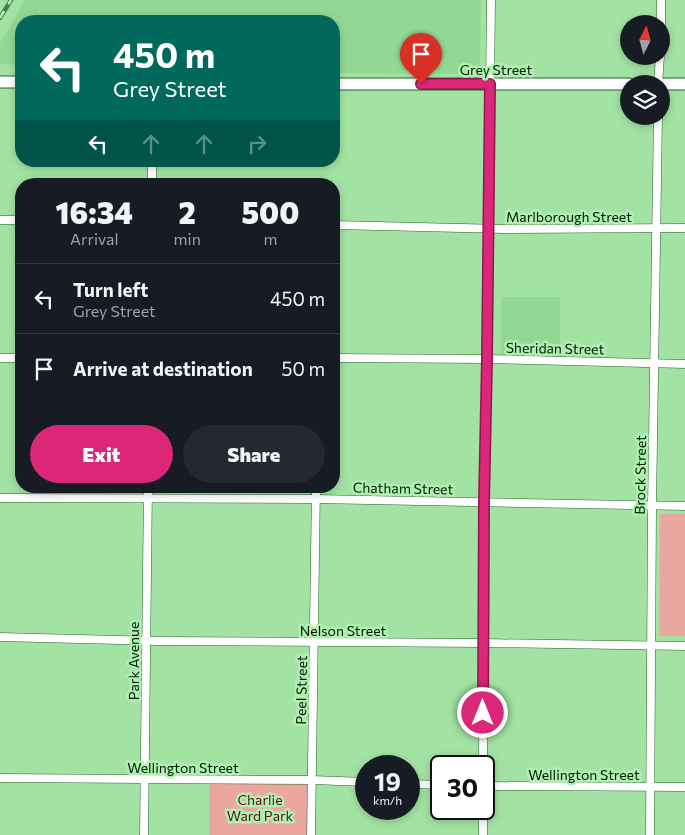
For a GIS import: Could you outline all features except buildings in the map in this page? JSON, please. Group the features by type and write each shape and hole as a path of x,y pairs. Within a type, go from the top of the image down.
{"street":[{"path":"483,755 484,502 491,0"},
{"path":"661,1 661,15"},
{"path":"0,82 15,82"},
{"name":"Grey Street","path":"340,84 620,84"},
{"path":"670,84 685,84"},
{"name":"Brock Street","path":"650,835 652,505 658,125"},
{"path":"0,220 15,220"},
{"name":"Marlborough Street","path":"340,225 488,228 685,228"},
{"path":"0,358 15,358"},
{"name":"Sheridan Street","path":"340,358 487,359 685,364"},
{"name":"Park Avenue","path":"144,835 148,493"},
{"name":"Peel Street","path":"311,835 316,493"},
{"name":"Chatham Street","path":"0,498 316,499 685,506"},
{"name":"Nelson Street","path":"0,637 146,641 685,646"},
{"name":"Wellington Street","path":"0,778 355,782"},
{"name":"Wellington Street","path":"495,786 685,787"},
{"path":"483,820 483,835"}],"shaded area":[{"path":"25,0 481,0 480,74 340,73 340,15 16,15"},
{"path":"15,17 15,65 0,64 0,43"},
{"path":"501,297 560,297 560,355 501,355"}],"green space":[{"path":"660,514 685,514 685,636 659,636"},
{"name":"Charlie Ward Park","path":"209,780 312,780 311,835 209,835"}],"railway":[{"path":"0,18 11,0"}],"route":[{"path":"421,84 490,84 483,713"}]}
